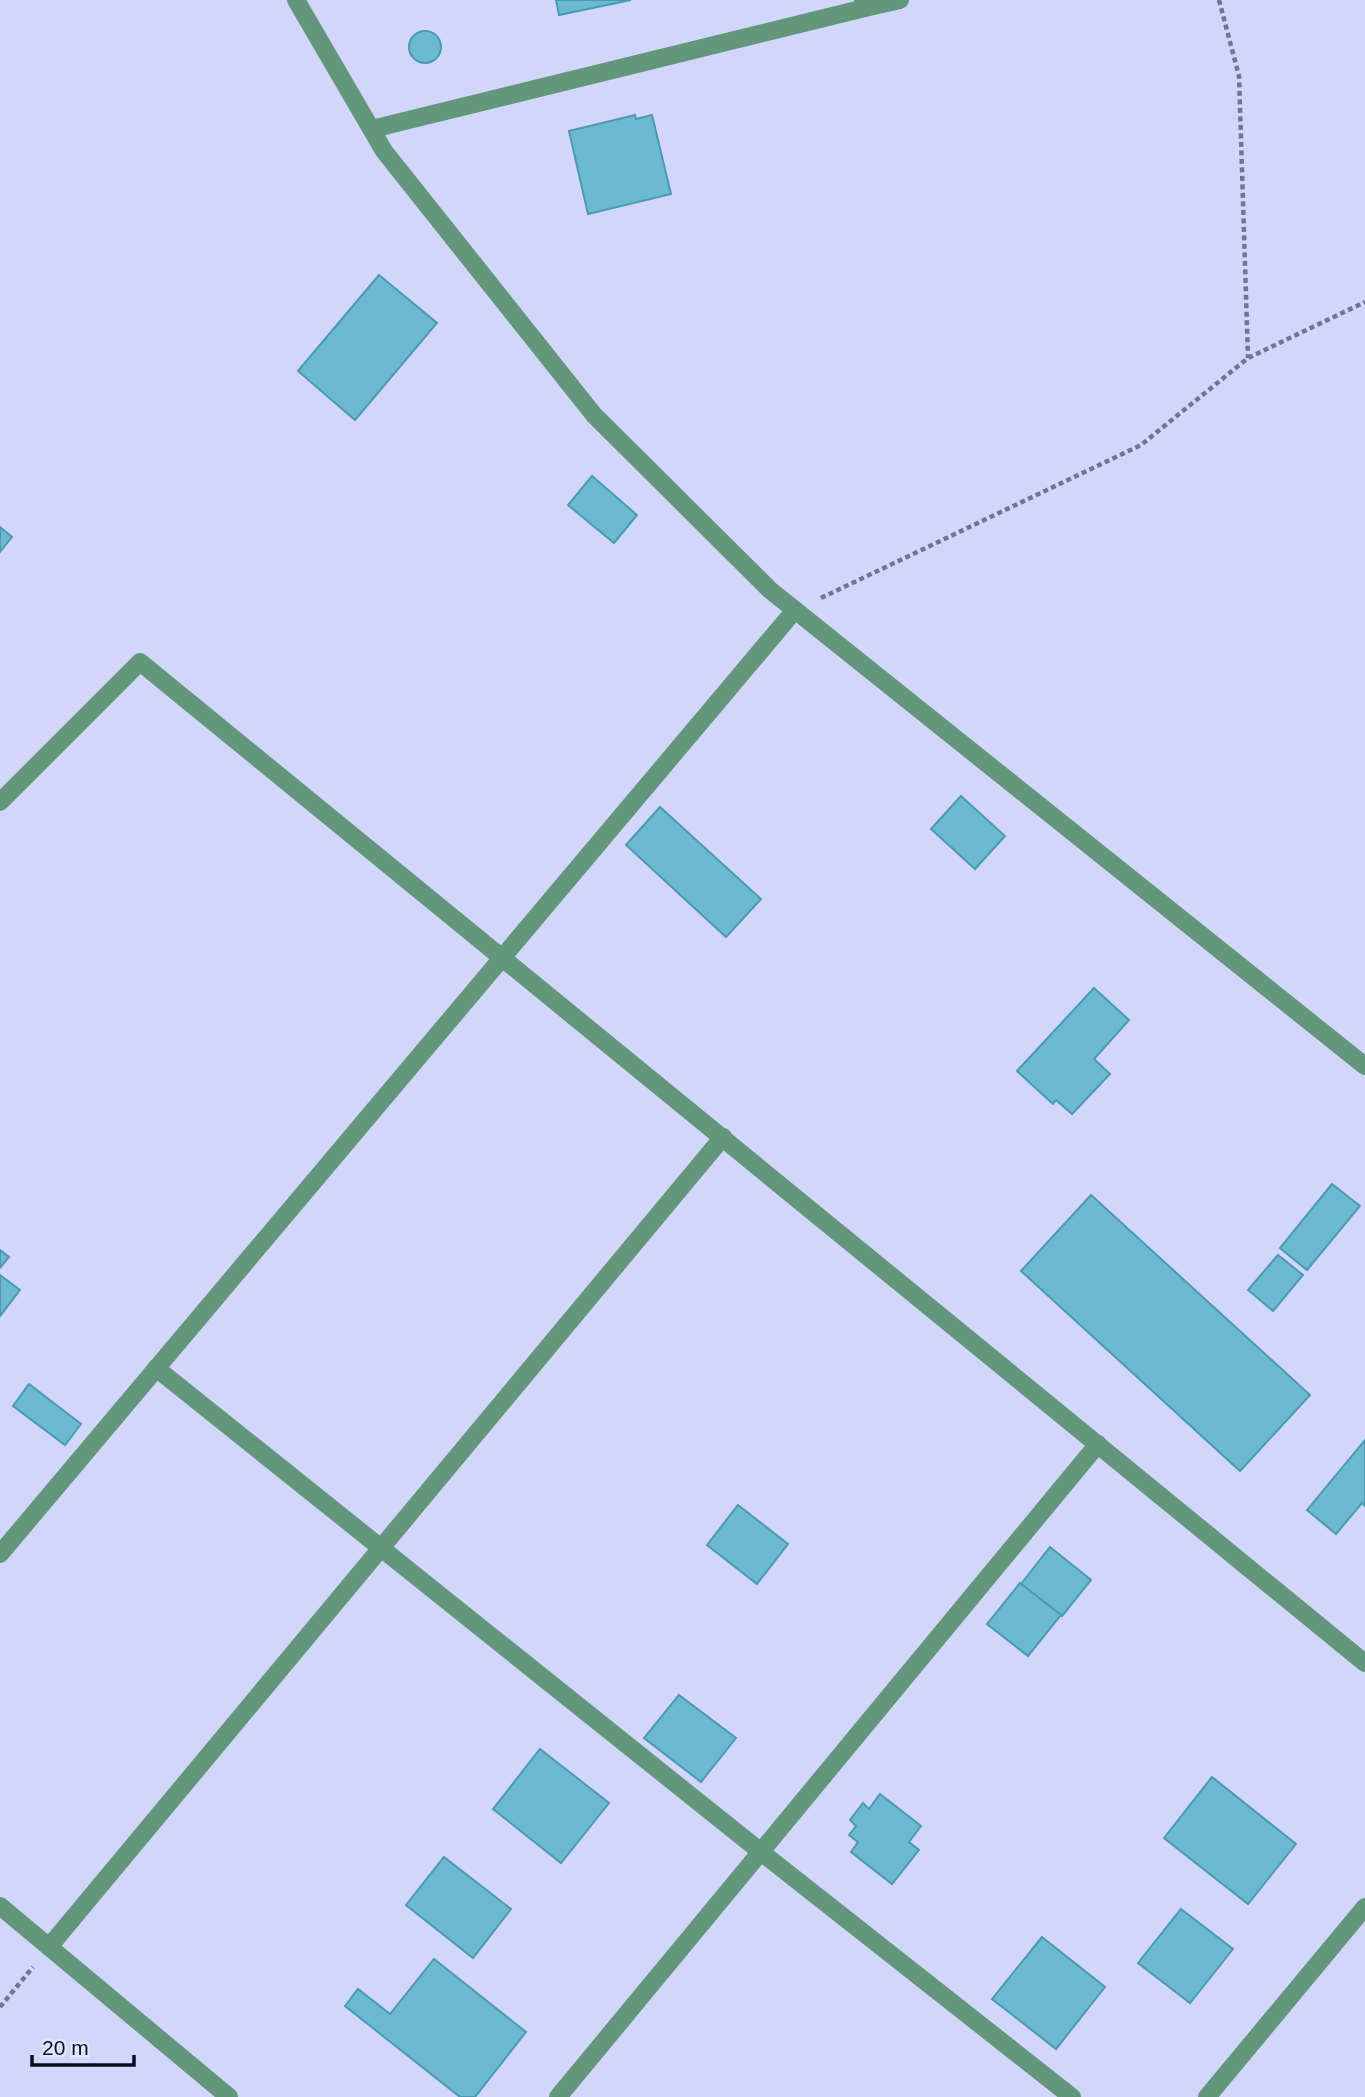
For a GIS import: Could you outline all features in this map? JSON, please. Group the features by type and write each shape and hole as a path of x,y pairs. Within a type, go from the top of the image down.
{"street":[{"path":"296,0 384,151 594,415 770,590 1365,1066"},
{"path":"372,129 864,4 900,0"},
{"path":"0,1554 795,610"},
{"path":"0,802 141,662 1365,1663"},
{"path":"49,1947 723,1137"},
{"path":"156,1368 1070,2096"},
{"path":"558,2097 1098,1444"},
{"path":"0,1906 229,2097"},
{"path":"1207,2097 1365,1908"}],"path":[{"path":"1219,0 1239,76 1248,358"},
{"path":"795,610 1141,445 1248,358 1365,302"},
{"path":"0,2007 49,1947"}],"building":[{"path":"556,0 631,0 559,15"},
{"path":"425,31 436,36 441,47 436,58 425,63 414,58 409,47 414,36"},
{"path":"635,115 636,119 652,115 671,194 588,214 569,131"},
{"path":"379,275 437,323 355,420 298,371"},
{"path":"592,476 637,515 614,543 568,505"},
{"path":"0,527 12,537 0,552"},
{"path":"961,796 1005,836 975,869 931,829"},
{"path":"660,807 761,899 726,937 626,845"},
{"path":"1094,988 1129,1020 1094,1059 1110,1074 1072,1114 1056,1100 1053,1104 1017,1071"},
{"path":"1332,1184 1360,1206 1307,1270 1280,1248"},
{"path":"1091,1195 1310,1395 1240,1471 1021,1271"},
{"path":"0,1250 9,1257 0,1268"},
{"path":"1278,1255 1303,1275 1273,1311 1248,1290"},
{"path":"0,1275 20,1290 0,1316"},
{"path":"29,1384 81,1424 65,1445 13,1406"},
{"path":"1365,1440 1365,1506 1362,1503 1336,1534 1307,1510"},
{"path":"738,1505 788,1544 757,1584 707,1545"},
{"path":"1050,1547 1091,1580 1062,1616 1021,1584"},
{"path":"1020,1583 1061,1615 1028,1656 987,1624"},
{"path":"679,1695 736,1738 701,1782 644,1738"},
{"path":"540,1749 609,1803 561,1863 493,1809"},
{"path":"1212,1777 1296,1844 1248,1904 1164,1838"},
{"path":"880,1794 921,1826 909,1842 919,1850 892,1884 851,1852 858,1842 849,1835 856,1826 850,1820 863,1803 869,1809"},
{"path":"444,1857 511,1909 473,1958 406,1905"},
{"path":"1181,1909 1233,1949 1190,2003 1138,1963"},
{"path":"1042,1937 1105,1987 1056,2049 992,1999"},
{"path":"434,1959 526,2032 475,2097 460,2097 345,2006 358,1989 390,2014"}]}
